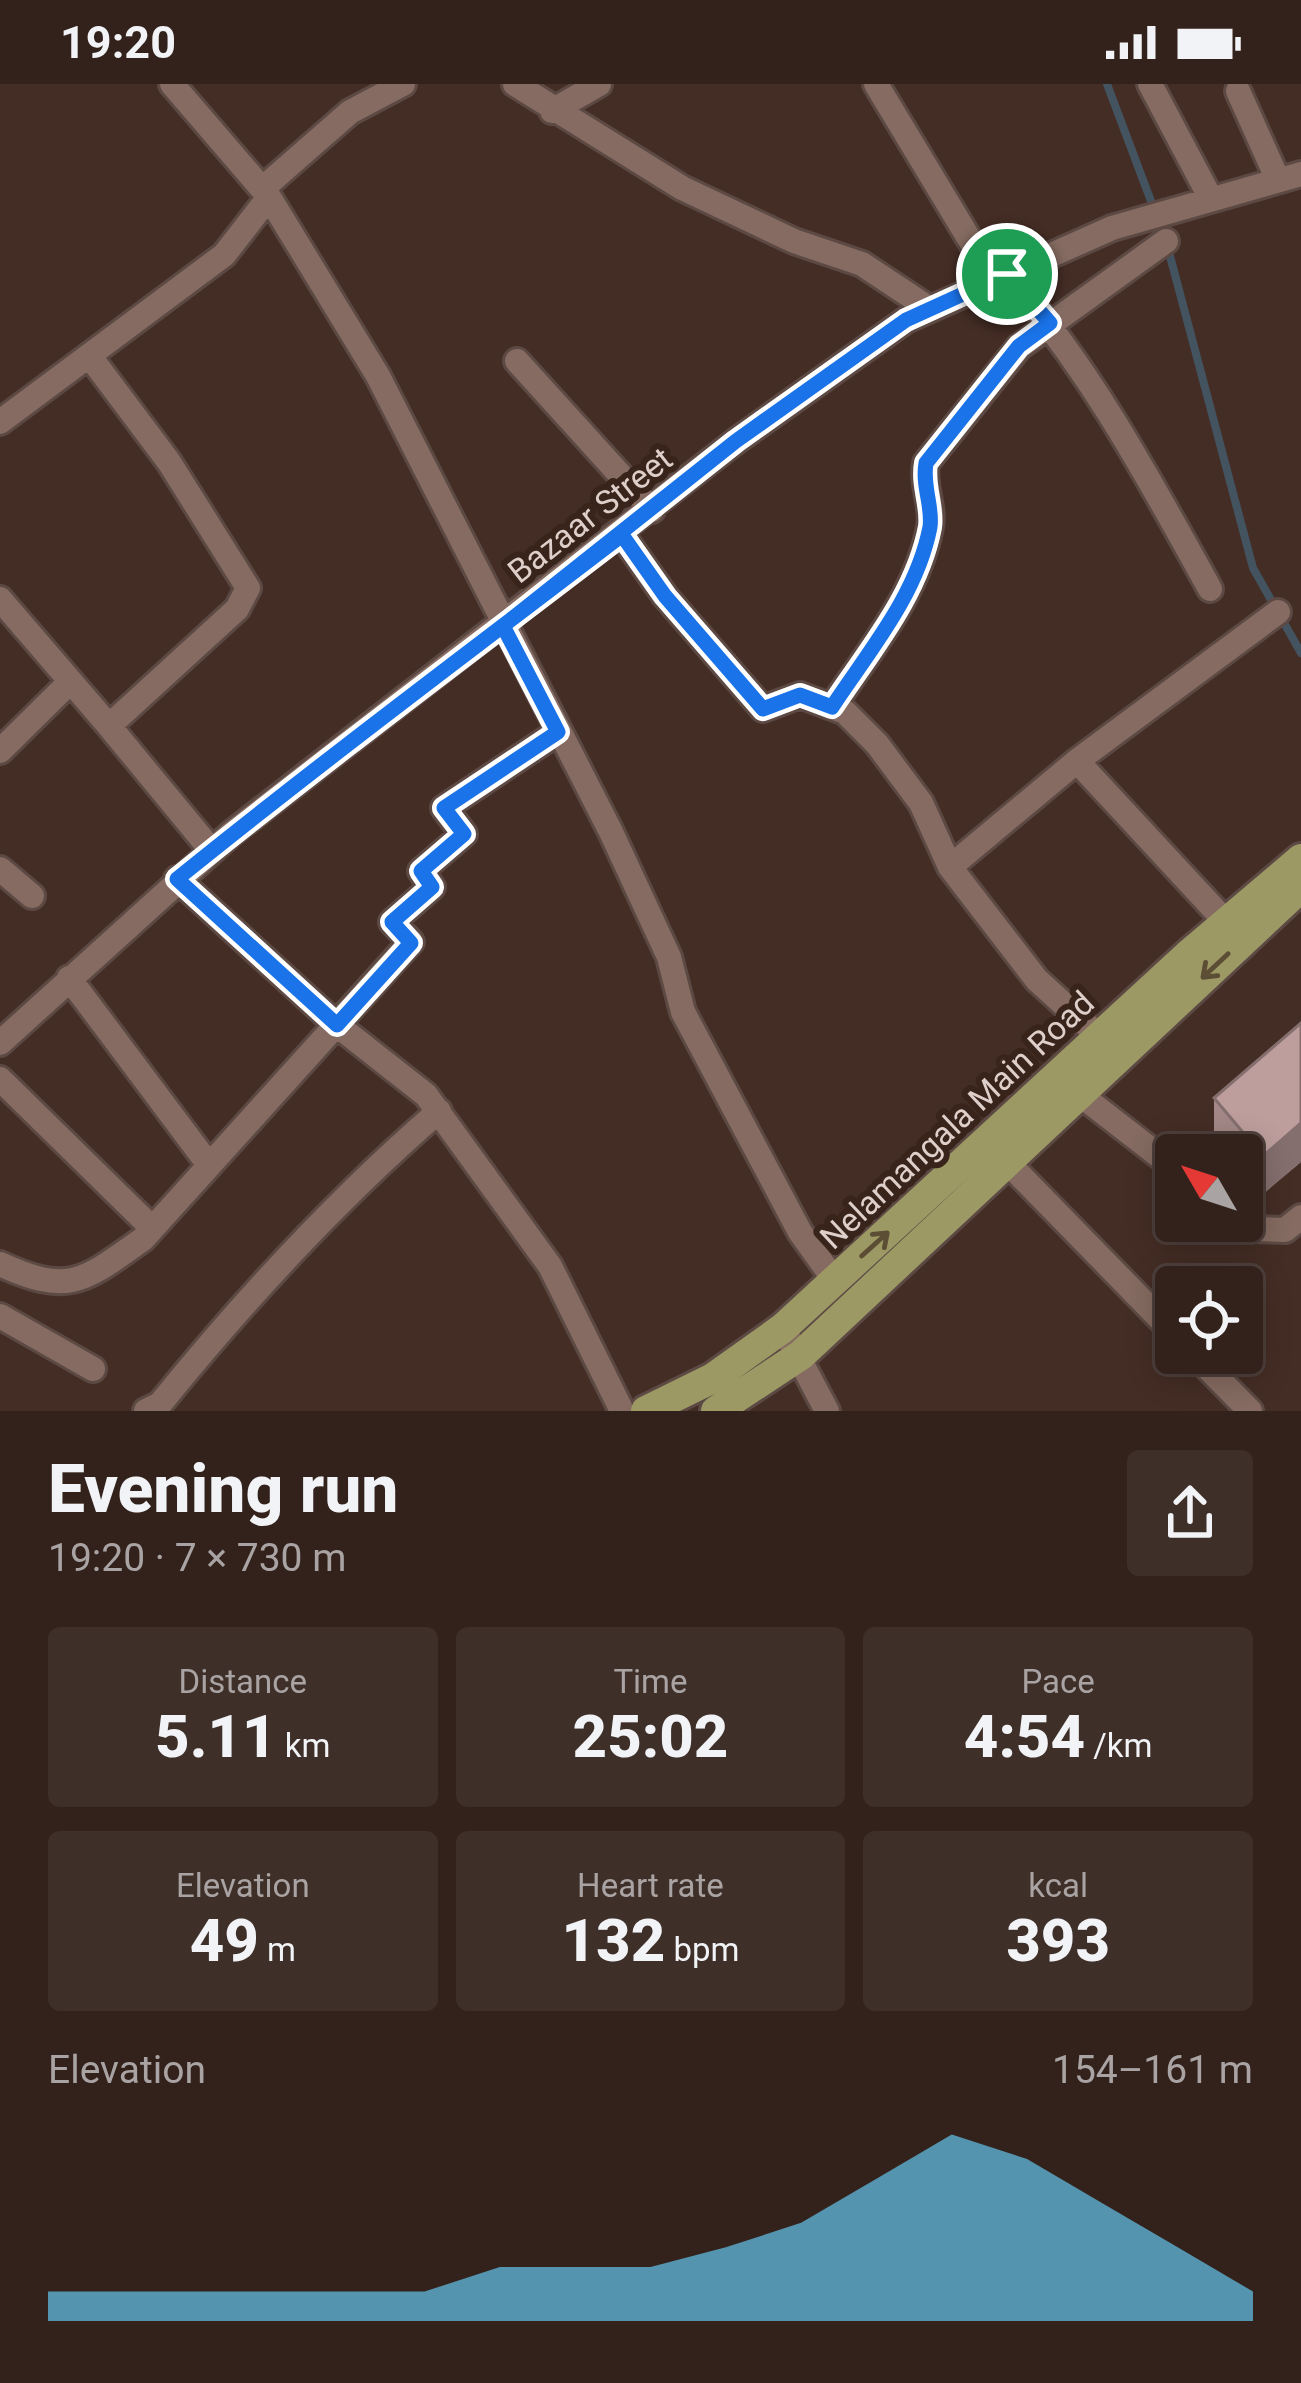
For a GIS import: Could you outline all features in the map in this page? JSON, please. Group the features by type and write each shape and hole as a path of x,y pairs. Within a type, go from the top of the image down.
{"main road":[{"name":"Nelamangala Main Road","path":"646,1411 713,1378 783,1328 1070,1086 1100,1038 1301,859"},
{"path":"716,1411 800,1355 1009,1164 1070,1086 1301,887"}],"street":[{"path":"172,84 266,193 378,376 669,957 683,1012 800,1232 835,1281"},
{"path":"0,422 224,255 266,193 350,112 404,84"},
{"path":"515,84 682,188 794,241 862,264 930,309"},
{"path":"552,111 599,84"},
{"path":"876,84 1001,277 1050,323 1127,438 1210,589"},
{"path":"1150,84 1211,200"},
{"path":"1238,92 1289,177"},
{"name":"Bazaar Street","path":"0,1043 212,851 622,535 736,441 906,320 1156,215 1289,177"},
{"path":"832,707 910,590 931,522 922,487 926,463 1019,346 1166,241"},
{"path":"91,358 169,462 248,588 236,609 109,726"},
{"path":"517,361 652,510"},
{"path":"622,535 665,596 763,709 800,695 845,712 921,803 950,867 1037,980 1100,1038"},
{"path":"0,599 212,851"},
{"path":"950,867 1077,761 1278,612"},
{"path":"0,751 70,682"},
{"path":"0,1264 42,1283 68,1284 94,1273 152,1228 411,943 392,922 432,887 421,871 464,834 444,808 558,732"},
{"path":"1077,761 1226,922"},
{"path":"0,869 32,896"},
{"path":"177,879 337,1025 426,1095 550,1266 622,1411"},
{"path":"69,978 209,1166"},
{"path":"0,1078 152,1228"},
{"path":"1070,1086 1155,1153"},
{"path":"146,1411 160,1404 250,1293 439,1112"},
{"path":"1009,1164 1155,1313"},
{"path":"1263,1229 1285,1230 1301,1217"},
{"path":"0,1316 93,1369"},
{"path":"783,1328 827,1411"},
{"path":"1214,1374 1250,1411"}],"building":[{"path":"1301,1023 1301,1123 1263,1156 1263,1134 1244,1134 1214,1098"}],"waterway":[{"path":"1107,84 1166,241 1253,568 1301,653"}],"route":[{"path":"1007,274 906,320 736,441 622,535 503,626 558,732 444,808 464,834 421,871 432,887 392,922 411,943 337,1025 177,879 232,833 622,535 665,596 763,709 800,695 832,707 910,590 931,522 922,487 926,463 1019,346 1050,323 1007,274"}]}
